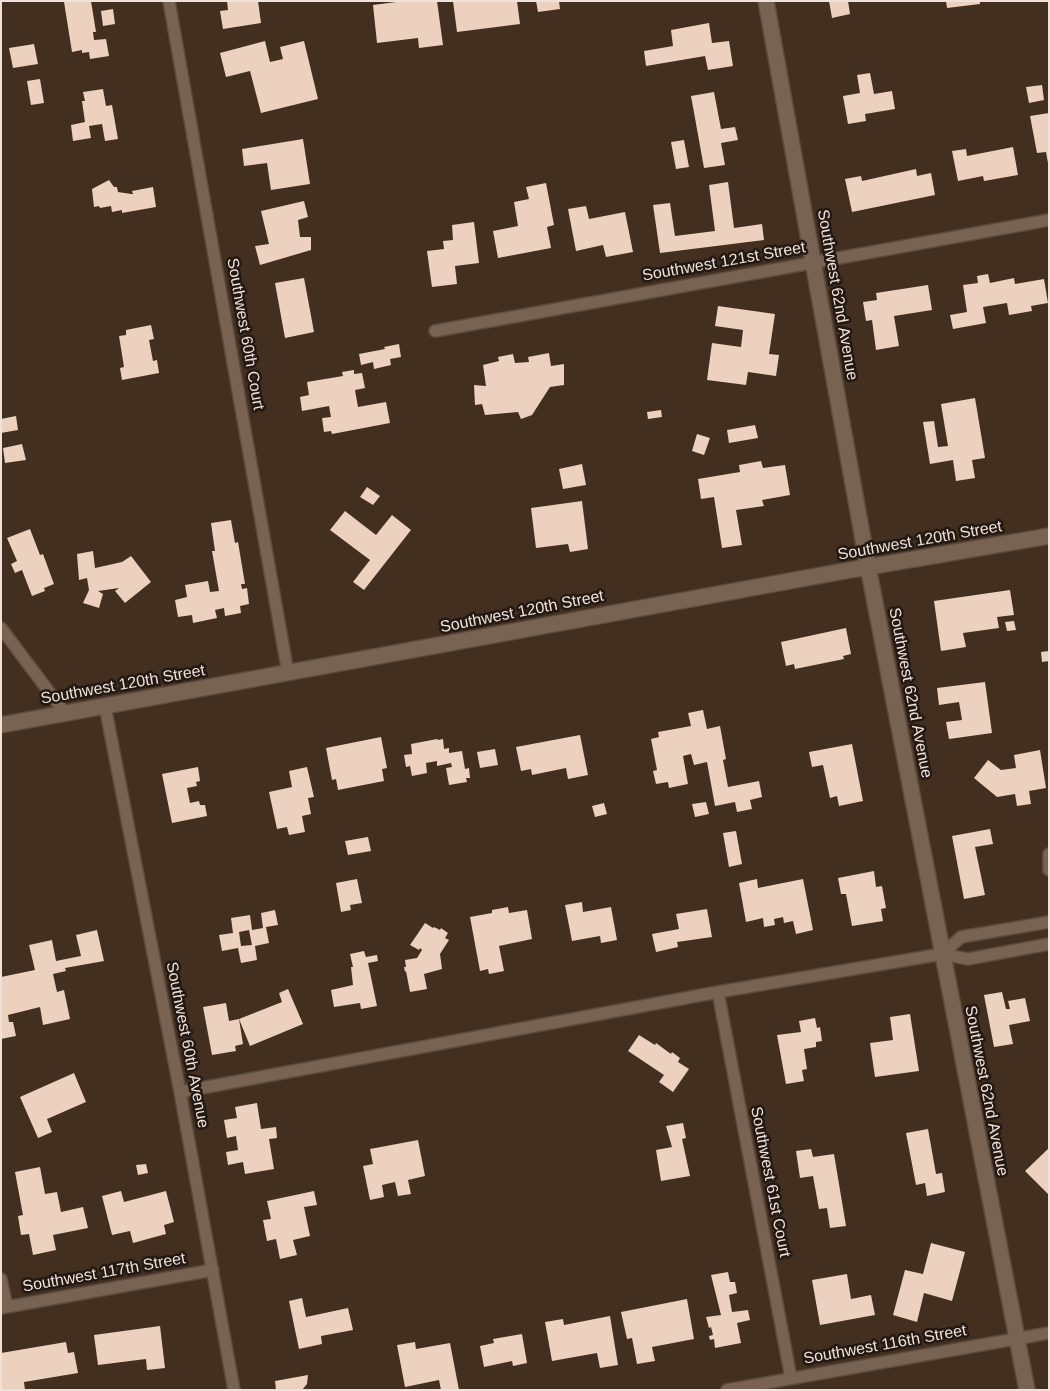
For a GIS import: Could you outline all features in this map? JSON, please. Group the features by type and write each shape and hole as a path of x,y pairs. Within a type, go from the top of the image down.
{"street":[{"name":"Southwest 60th Court","path":"169,1 288,673"},
{"name":"Southwest 62nd Avenue","path":"766,1 869,567 1027,1390"},
{"name":"Southwest 121st Street","path":"435,331 1049,220"},
{"name":"Southwest 120th Street","path":"1,724 1049,536"},
{"path":"1,628 66,713"},
{"name":"Southwest 60th Avenue","path":"105,706 180,1092 234,1390"},
{"path":"1049,854 1049,870"},
{"path":"942,954 960,937 1049,922"},
{"path":"180,1092 718,992 942,954 968,959 1049,944"},
{"name":"Southwest 61st Court","path":"718,992 791,1378"},
{"name":"Southwest 117th Street","path":"4,1308 213,1270"},
{"path":"1,1279 4,1308"},
{"name":"Southwest 116th Street","path":"727,1390 1049,1333"}],"building":[{"path":"91,1 96,32 93,32 94,40 106,39 109,56 90,59 89,52 82,53 82,50 72,52 64,2"},
{"path":"227,1 258,1 261,23 223,29 220,11 228,10"},
{"path":"404,1 437,1 443,45 419,48 418,38 377,43 373,5"},
{"path":"453,1 517,1 520,24 457,32"},
{"path":"536,1 559,1 560,9 538,12"},
{"path":"829,1 848,1 850,14 832,18"},
{"path":"946,1 980,1 980,4 947,8"},
{"path":"113,9 115,24 103,26 101,11"},
{"path":"709,23 712,43 729,41 733,66 708,70 705,56 646,66 644,51 673,46 671,30"},
{"path":"265,41 270,62 283,59 280,47 304,41 318,99 261,113 250,71 226,77 220,53"},
{"path":"34,44 38,64 13,68 9,48"},
{"path":"870,73 874,94 892,91 895,109 865,114 866,121 848,124 843,96 860,93 857,75"},
{"path":"40,79 44,103 31,105 27,81"},
{"path":"1042,85 1044,100 1029,103 1026,87"},
{"path":"103,89 106,106 112,105 118,139 105,141 102,124 89,126 91,138 73,141 71,125 85,122 82,101 85,101 83,92"},
{"path":"714,92 721,129 735,127 738,140 721,143 725,165 704,168 691,96"},
{"path":"1049,113 1048,163 1046,152 1037,153 1030,116"},
{"path":"303,139 310,184 271,190 267,163 244,166 242,149"},
{"path":"684,140 689,167 676,169 671,142"},
{"path":"1013,147 1018,175 984,181 983,176 958,181 952,151 966,149 967,156"},
{"path":"916,169 917,176 931,173 935,195 852,212 845,179 861,176 862,181"},
{"path":"109,180 114,187 117,187 118,192 133,194 132,191 153,187 156,207 122,213 122,210 112,212 111,206 94,207 92,189"},
{"path":"728,182 734,228 762,224 764,240 660,253 653,205 670,203 675,236 715,231 709,185"},
{"path":"546,183 554,225 547,227 551,248 498,258 493,231 518,226 514,202 529,199 526,187"},
{"path":"304,201 308,217 298,220 300,237 311,237 311,250 260,265 255,246 269,244 261,211"},
{"path":"586,206 589,219 625,212 633,252 606,257 603,245 576,251 568,209"},
{"path":"474,222 479,263 455,266 457,284 432,287 427,251 444,249 443,241 453,240 452,225"},
{"path":"988,274 990,283 1014,278 1015,284 1044,279 1048,303 1031,306 1032,311 1009,315 1007,303 983,307 986,323 953,329 950,315 967,312 963,285 978,283 977,276"},
{"path":"304,278 314,332 285,338 275,283"},
{"path":"928,285 932,310 894,316 899,346 876,350 872,320 866,321 863,302 877,300 876,293"},
{"path":"718,306 775,314 769,354 779,355 776,376 748,372 746,385 707,380 712,343 741,347 743,330 715,326"},
{"path":"151,325 154,339 149,340 153,361 157,360 159,373 122,380 120,368 124,367 119,336 126,335 126,330"},
{"path":"399,344 401,357 390,359 391,365 374,369 373,362 361,365 359,354"},
{"path":"549,353 551,366 564,364 564,385 550,387 532,415 521,419 518,412 485,415 482,404 475,405 474,385 486,386 483,365 499,361 498,357 513,354 515,363 529,362 528,357"},
{"path":"354,370 354,374 362,373 365,388 355,390 358,407 386,402 390,423 332,434 331,431 324,432 322,418 331,417 329,406 302,411 300,397 309,395 307,382 343,376 342,372"},
{"path":"975,398 985,458 972,460 975,478 956,481 953,460 930,464 923,422 934,421 938,447 948,446 941,404"},
{"path":"661,410 662,417 648,419 647,412"},
{"path":"16,416 18,430 1,433 1,419"},
{"path":"755,425 758,438 729,443 727,430"},
{"path":"697,434 710,438 704,455 692,451"},
{"path":"22,444 26,460 5,463 3,448"},
{"path":"761,461 763,468 785,465 790,495 762,500 764,506 736,510 742,545 722,548 714,497 701,499 698,479 740,472 739,465"},
{"path":"582,464 586,485 563,489 559,469"},
{"path":"367,487 380,496 373,505 360,497"},
{"path":"582,501 588,549 570,552 568,544 536,548 531,508"},
{"path":"345,511 376,535 392,515 411,530 364,590 353,582 370,560 330,530"},
{"path":"231,520 235,543 238,542 245,584 241,584 242,589 247,588 249,604 240,606 241,613 225,616 224,608 215,610 217,618 193,623 192,615 178,617 175,600 187,597 185,585 208,581 210,592 219,591 212,551 215,551 211,523"},
{"path":"30,529 40,555 43,554 54,584 44,588 45,591 32,596 22,570 15,573 11,564 17,561 7,538"},
{"path":"93,551 95,568 122,562 131,556 151,582 125,603 115,591 119,588 98,591 103,594 99,608 83,603 89,590 87,578 79,580 77,554"},
{"path":"1010,590 1014,615 997,617 999,628 963,633 966,647 941,651 934,601"},
{"path":"1014,621 1016,630 1007,631 1005,622"},
{"path":"846,628 851,654 843,656 844,659 795,669 794,664 786,666 781,642"},
{"path":"1049,651 1049,661 1042,662 1041,652"},
{"path":"985,682 992,733 949,739 946,722 962,720 959,702 939,705 937,688"},
{"path":"703,710 707,729 720,726 726,759 723,760 728,787 759,781 762,797 750,800 752,809 737,812 735,802 715,806 707,762 694,765 691,754 683,756 688,784 669,788 668,782 656,784 653,771 657,770 651,739 659,737 658,732 691,726 688,713"},
{"path":"580,735 588,775 568,779 566,768 532,775 531,769 521,771 516,747"},
{"path":"381,737 387,768 382,769 384,781 338,790 336,779 332,780 326,748"},
{"path":"443,739 444,749 449,748 449,753 462,751 465,769 469,768 470,778 466,778 467,782 449,785 446,768 452,767 451,763 437,766 437,761 426,763 427,773 412,776 410,766 406,767 404,755 412,754 411,744"},
{"path":"852,744 863,801 839,806 837,796 830,798 823,765 812,767 809,752"},
{"path":"495,749 498,765 480,768 477,752"},
{"path":"1040,750 1046,788 1029,791 1031,804 1017,806 1015,794 997,797 974,778 988,760 1001,770 1016,768 1014,755"},
{"path":"198,767 200,781 196,782 197,786 187,788 190,803 199,801 200,805 205,805 207,816 172,823 162,774"},
{"path":"307,767 314,797 308,798 311,814 302,816 305,832 289,835 287,827 277,829 269,792 292,787 289,771"},
{"path":"706,802 709,814 695,817 692,804"},
{"path":"604,803 607,814 595,817 592,806"},
{"path":"990,829 993,844 975,847 985,895 964,899 952,836"},
{"path":"736,831 742,864 729,867 723,833"},
{"path":"368,837 371,851 348,855 345,841"},
{"path":"874,871 876,887 882,886 886,908 881,909 883,921 852,926 846,894 841,894 838,878"},
{"path":"357,879 362,903 350,905 351,910 341,912 336,883"},
{"path":"757,879 758,888 803,879 813,930 796,934 793,921 784,923 783,917 774,919 775,925 764,927 763,918 746,922 739,883"},
{"path":"582,902 583,912 611,907 617,940 601,943 600,936 572,941 565,905"},
{"path":"508,907 509,913 527,910 532,939 499,946 504,971 489,974 488,969 480,971 470,917 492,913 492,910"},
{"path":"707,909 712,937 677,942 678,947 656,952 652,934 679,929 676,914"},
{"path":"275,910 278,925 266,927 269,943 255,946 257,960 241,963 238,948 222,951 219,935 233,933 231,918 250,915 252,930 263,928 261,913","holes":["249,930 252,945 241,946 239,932"]},
{"path":"425,923 433,928 440,930 441,928 448,933 445,938 449,940 440,954 442,969 424,974 427,989 410,992 404,967 406,967 405,960 417,958 422,950 410,945"},
{"path":"97,930 104,961 65,968 66,971 53,974 57,992 64,990 70,1019 43,1025 40,1007 8,1015 9,1022 13,1022 16,1036 1,1039 1,977 35,970 29,945 52,940 56,961 81,956 76,935"},
{"path":"364,951 366,957 377,955 378,961 368,963 377,1006 361,1009 360,1003 334,1007 331,990 353,985 351,967 353,967 350,954"},
{"path":"288,989 303,1024 250,1046 239,1019 282,1002 279,993"},
{"path":"1002,992 1006,1009 1010,1009 1008,1001 1025,998 1030,1021 1009,1025 1013,1044 994,1047 984,995"},
{"path":"226,1003 229,1021 239,1019 243,1044 235,1046 236,1051 212,1055 203,1007"},
{"path":"910,1014 919,1071 875,1077 870,1043 893,1040 890,1017"},
{"path":"815,1018 817,1028 820,1027 822,1041 816,1042 816,1047 804,1049 807,1069 802,1070 804,1081 786,1084 777,1035 801,1032 799,1021"},
{"path":"639,1035 655,1045 656,1043 671,1054 672,1052 680,1058 678,1062 689,1069 673,1092 659,1082 664,1075 628,1051"},
{"path":"74,1073 86,1102 47,1119 52,1132 38,1138 20,1097"},
{"path":"257,1103 261,1129 276,1127 277,1138 269,1139 274,1169 245,1174 243,1162 228,1165 226,1152 238,1150 236,1136 227,1138 224,1120 237,1118 235,1107"},
{"path":"683,1123 686,1138 682,1139 690,1176 661,1181 656,1150 672,1147 666,1126"},
{"path":"928,1129 936,1174 942,1173 945,1192 927,1196 925,1183 916,1185 906,1133"},
{"path":"418,1140 425,1176 408,1180 411,1194 398,1196 395,1182 382,1185 384,1197 370,1200 363,1166 373,1164 370,1149"},
{"path":"1049,1148 1049,1195 1025,1171"},
{"path":"811,1149 813,1157 834,1154 846,1226 830,1228 827,1208 819,1209 813,1176 800,1178 796,1151"},
{"path":"146,1164 148,1173 138,1175 136,1165"},
{"path":"40,1167 45,1194 57,1192 61,1212 83,1207 88,1228 53,1235 56,1250 33,1255 29,1234 21,1235 18,1216 23,1215 15,1172"},
{"path":"121,1191 124,1202 166,1191 174,1222 164,1225 166,1234 133,1243 130,1231 112,1235 102,1196"},
{"path":"314,1191 317,1205 304,1207 310,1236 293,1240 297,1255 280,1259 276,1239 267,1241 263,1220 271,1219 267,1201"},
{"path":"931,1243 965,1252 952,1301 924,1293 917,1322 893,1315 905,1270 923,1274"},
{"path":"728,1272 730,1282 735,1282 737,1293 729,1295 732,1312 748,1310 750,1320 737,1323 741,1343 715,1348 714,1339 710,1340 709,1336 713,1335 706,1317 721,1315 711,1275"},
{"path":"847,1274 851,1299 871,1295 875,1315 820,1325 812,1280"},
{"path":"302,1298 306,1317 348,1308 353,1330 321,1336 322,1344 299,1349 289,1301"},
{"path":"687,1299 694,1339 652,1347 655,1361 637,1364 632,1338 627,1339 621,1312"},
{"path":"610,1316 618,1365 600,1368 597,1353 552,1361 545,1322 563,1319 564,1325"},
{"path":"160,1326 165,1368 147,1370 146,1359 98,1365 94,1335"},
{"path":"522,1334 527,1363 513,1366 512,1361 484,1367 480,1346 494,1343 493,1339"},
{"path":"66,1342 68,1353 74,1352 78,1373 24,1382 25,1390 2,1390 1,1353"},
{"path":"415,1342 416,1349 450,1343 459,1390 441,1390 439,1380 405,1387 397,1345"},
{"path":"308,1375 307,1384 302,1390 276,1390 275,1381"}]}
